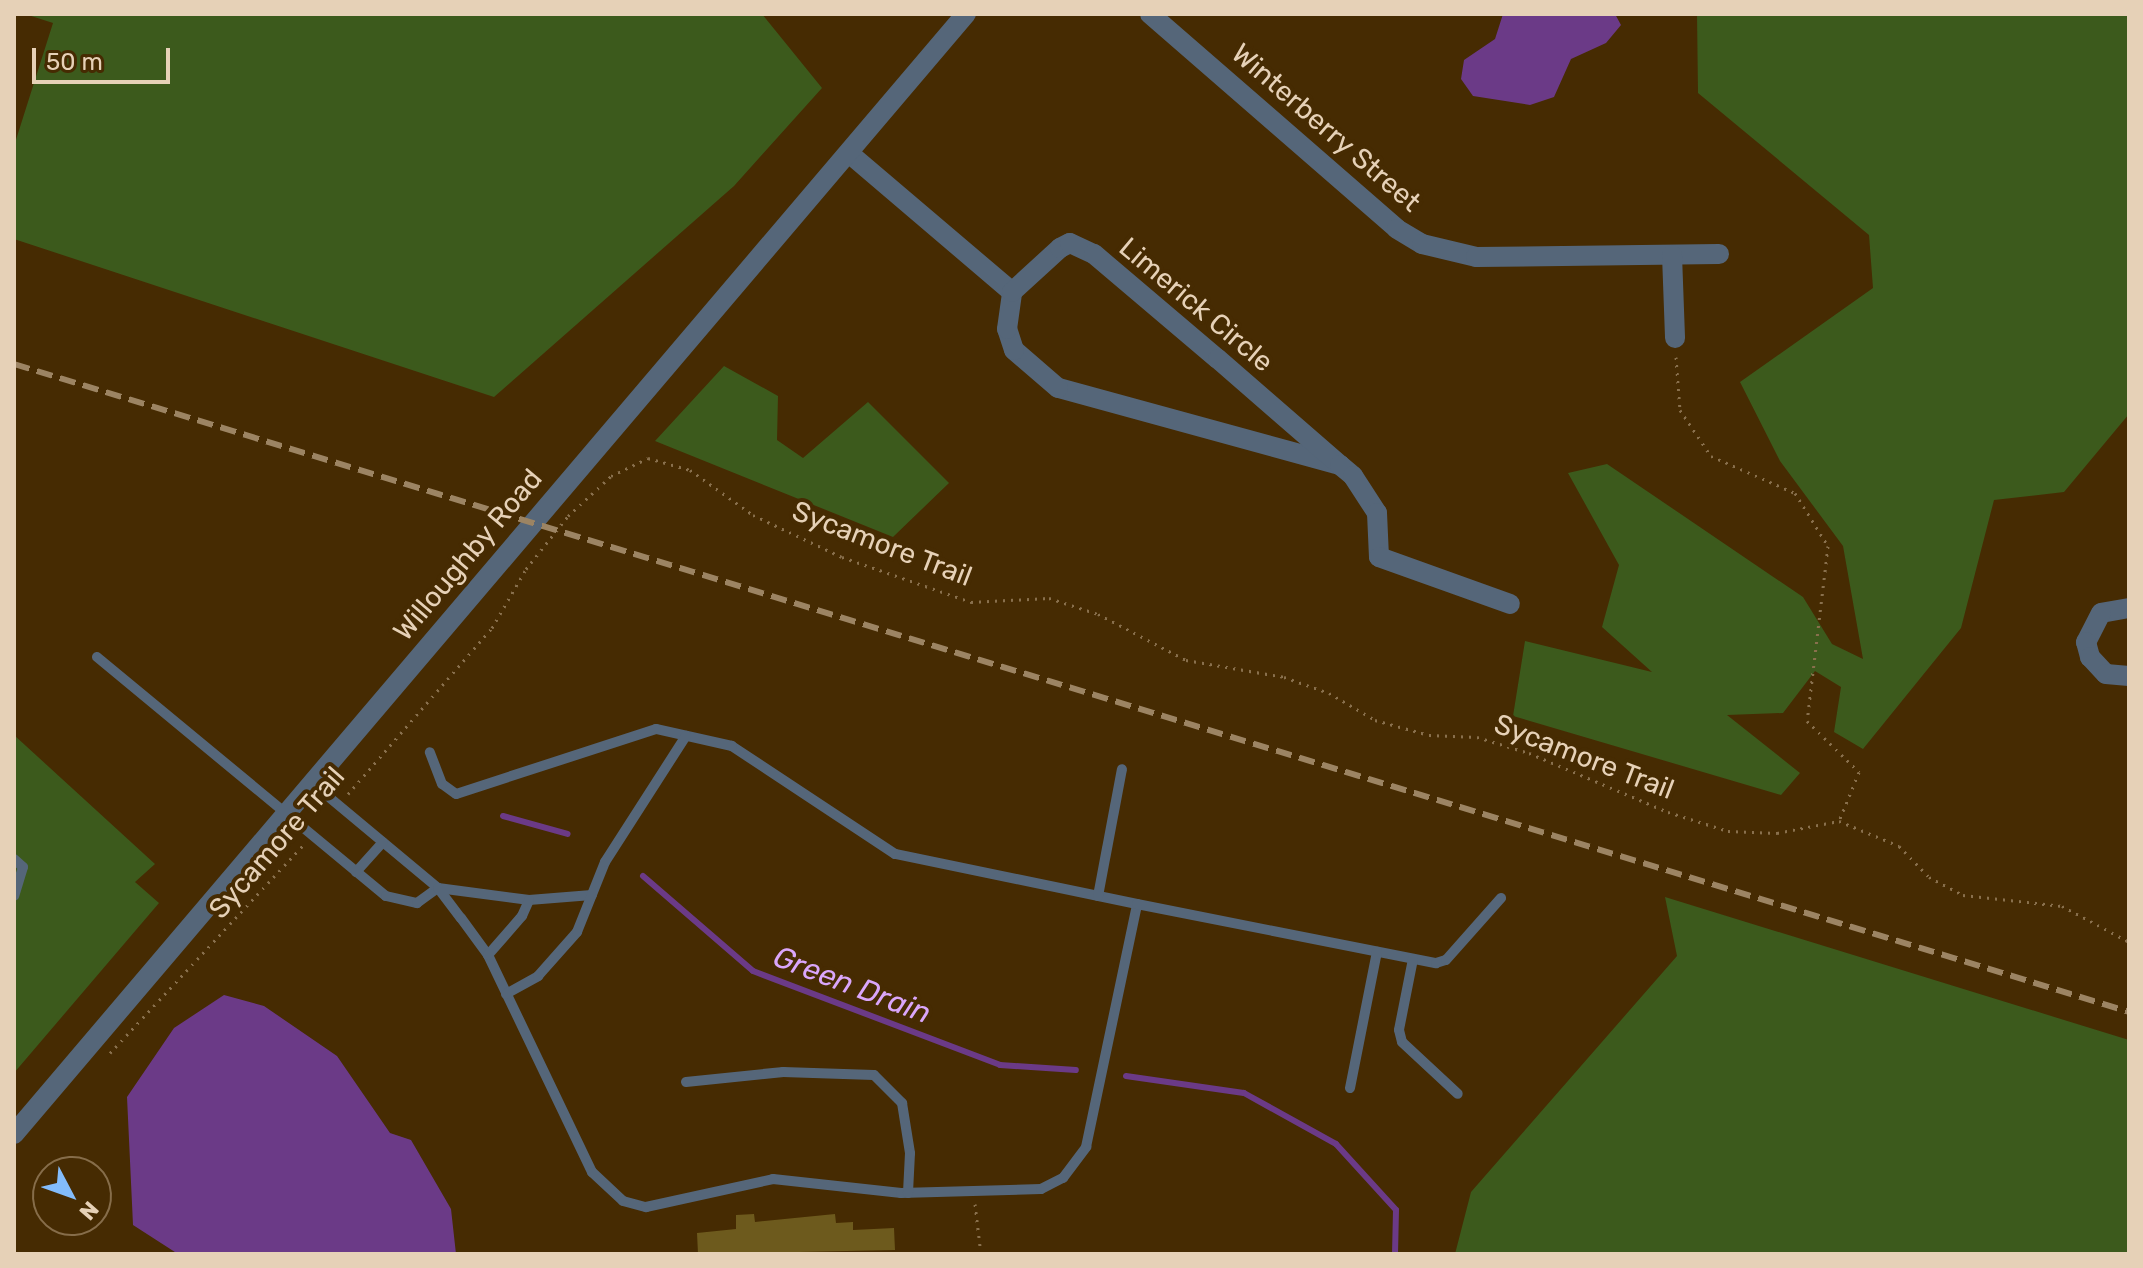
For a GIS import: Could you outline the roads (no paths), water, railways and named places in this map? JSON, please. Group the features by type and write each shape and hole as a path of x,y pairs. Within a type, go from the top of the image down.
{"street":[{"name":"Willoughby Road","path":"14,1134 966,14"},
{"name":"Winterberry Street","path":"1152,15 1397,229 1422,244 1476,257 1719,254"},
{"path":"850,154 1012,292 1007,329 1014,350 1058,388 1340,465"},
{"name":"Limerick Circle","path":"1012,292 1060,248 1070,243 1083,247 1340,465 1377,513 1379,557 1510,604"},
{"path":"1672,255 1675,338"},
{"path":"2127,604 2101,613 2086,642 2090,657 2106,674 2129,676"}],"lane":[{"path":"97,657 356,872 401,902 417,903 438,888 529,900 592,895"},
{"path":"430,752 442,784 456,794 656,729 732,746 895,854 1413,959 1446,960 1501,898"},
{"path":"506,994 538,976 577,932 605,862 686,736"},
{"path":"1098,896 1122,769"},
{"path":"312,783 438,888 488,955 592,1172 623,1201 646,1207 773,1179 908,1193 1041,1189 1063,1178 1086,1147 1137,904"},
{"path":"356,872 383,842"},
{"path":"14,859 23,867 14,896"},
{"path":"488,955 522,916 529,900"},
{"path":"1350,1088 1377,952"},
{"path":"1413,959 1399,1030 1402,1042 1458,1094"},
{"path":"686,1082 783,1072 874,1075 902,1103 910,1153 908,1193"}],"waterway":[{"name":"Green Drain","path":"503,816 568,834"},
{"name":"Green Drain","path":"643,876 753,971 1000,1065 1076,1070"},
{"name":"Green Drain","path":"1126,1076 1244,1093 1336,1144 1396,1210 1395,1254"}],"railway":[{"path":"14,364 2129,1012"}]}
